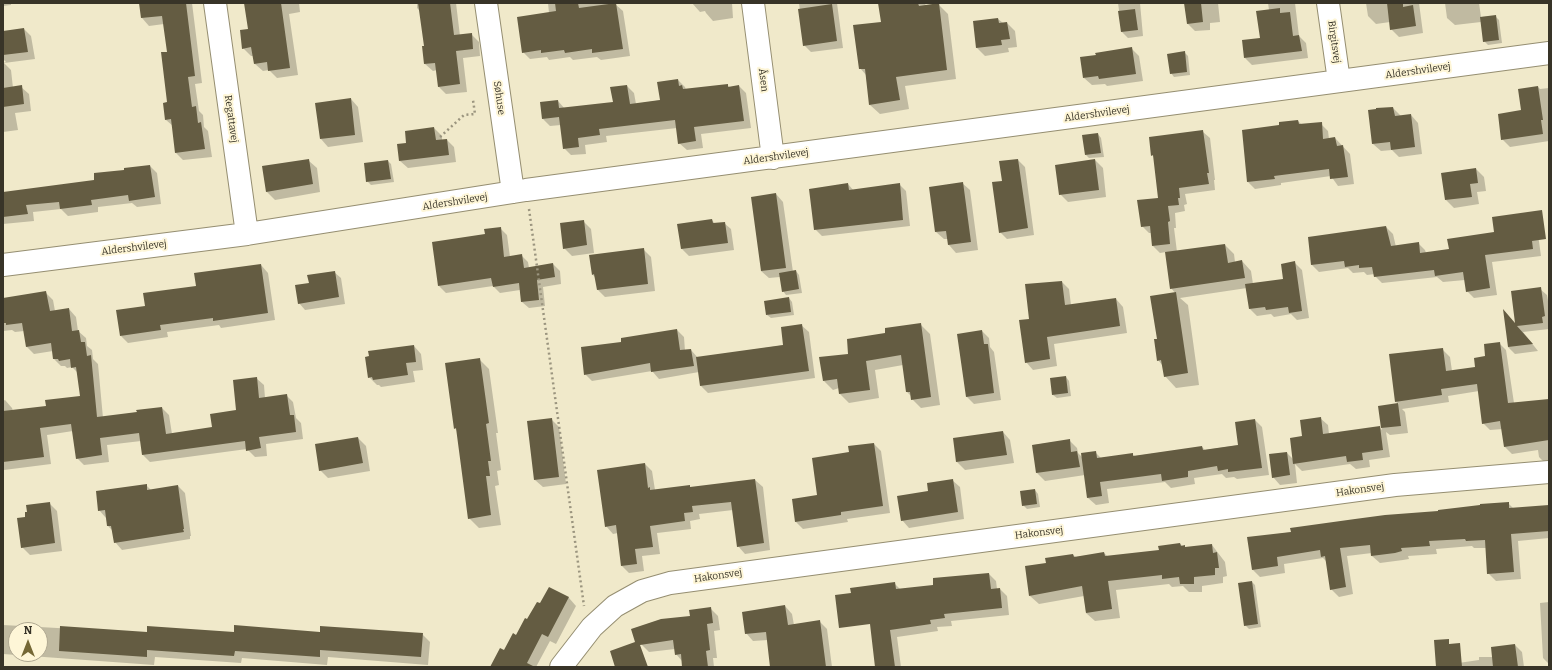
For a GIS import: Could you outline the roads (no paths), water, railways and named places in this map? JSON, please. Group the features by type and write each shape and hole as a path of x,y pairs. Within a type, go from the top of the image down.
{"street":[{"name":"Regattavej","path":"215,3 247,234"},
{"name":"Søhuse","path":"486,3 519,191"},
{"name":"Åsen","path":"753,3 773,158"},
{"name":"Birgitsvej","path":"1328,3 1339,81"},
{"name":"Aldershvilevej","path":"3,265 247,234 519,191 1549,53"},
{"name":"Hakonsvej","path":"561,667 592,627 615,606 642,591 670,583 1394,485 1549,472"}]}
